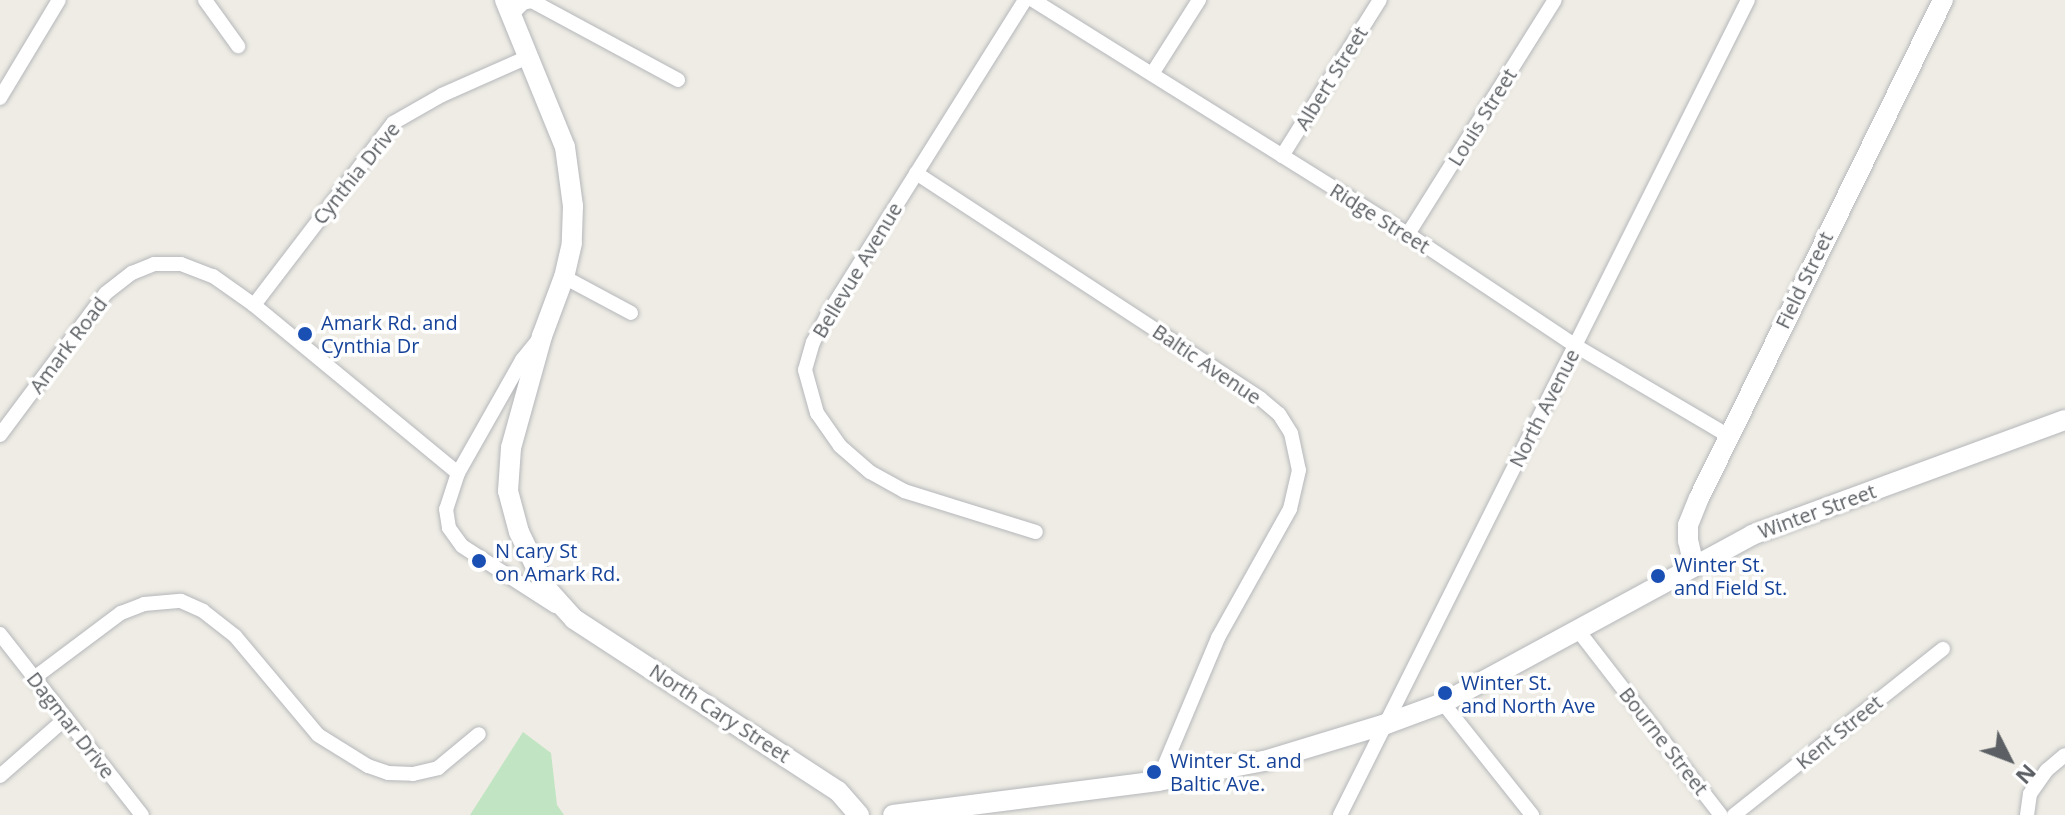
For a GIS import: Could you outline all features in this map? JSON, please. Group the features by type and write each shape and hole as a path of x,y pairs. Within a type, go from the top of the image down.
{"street":[{"path":"0,98 59,0"},
{"path":"205,0 238,46"},
{"name":"Bellevue Avenue","path":"1025,0 813,342 805,370 808,390 817,413 840,446 877,477 904,491 1036,532"},
{"name":"Ridge Street","path":"1033,0 1408,234 1576,346 1727,435"},
{"path":"1152,74 1199,0"},
{"name":"Albert Street","path":"1282,156 1380,0"},
{"name":"Louis Street","path":"1408,234 1555,0"},
{"name":"North Avenue","path":"1340,815 1748,0"},
{"name":"Field Street","path":"1694,566 1688,525 1727,435 1943,0"},
{"path":"508,8 532,1 678,80"},
{"name":"North Cary Street","path":"508,8 565,147 573,206 572,243 511,448 508,491 519,532 533,565 546,588 574,619"},
{"name":"Cynthia Drive","path":"254,305 393,123 442,95 530,56"},
{"name":"Baltic Avenue","path":"916,173 1261,399 1279,414 1291,433 1299,470 1290,509 1218,638 1158,781"},
{"name":"Amark Road","path":"0,435 106,293 132,273 154,264 181,264 213,276 254,305 458,473"},
{"path":"564,277 631,313"},
{"name":"North Cary Street","path":"542,336 522,360 458,473 446,509 449,528 462,546 838,791 859,815"},
{"name":"Winter Street","path":"893,815 1158,781 1264,761 1386,724 1443,703 1752,535 2065,420"},
{"path":"34,678 121,613 144,604 181,601 203,611 235,636 305,722 368,766 388,773 413,774 438,768 479,734"},
{"name":"Bourne Street","path":"1577,629 1721,815"},
{"name":"Dagmar Drive","path":"0,634 142,815"},
{"name":"Kent Street","path":"1734,815 1943,649"},
{"path":"1443,703 1532,815"},
{"path":"0,776 66,718"},
{"path":"2027,815 2030,794 2047,770 2065,755"}],"green space":[{"path":"523,732 551,753 557,805 564,815 470,815"}],"place":[{"name":"Amark Rd. and Cynthia Dr","path":"305,334"},
{"name":"N cary St on Amark Rd.","path":"479,561"},
{"name":"Winter St. and Field St.","path":"1658,576"},
{"name":"Winter St. and North Ave","path":"1445,693"},
{"name":"Winter St. and Baltic Ave.","path":"1154,772"}]}
